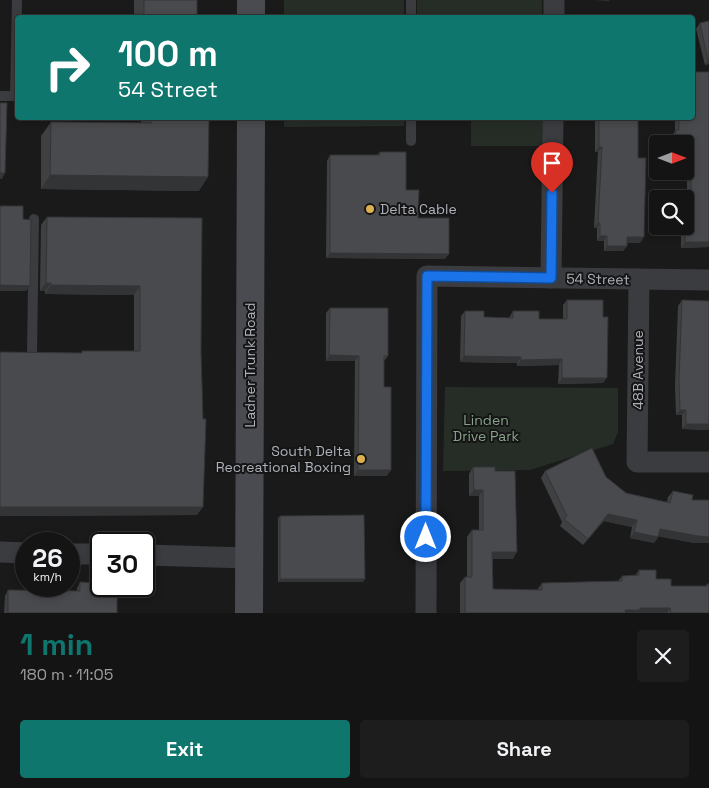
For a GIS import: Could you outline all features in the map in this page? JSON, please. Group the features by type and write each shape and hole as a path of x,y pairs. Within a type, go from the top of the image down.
{"main road":[{"path":"251,0 251,15"},
{"name":"Ladner Trunk Road","path":"248,613 251,120"}],"street":[{"path":"554,0 554,15"},
{"path":"551,278 553,120"},
{"name":"54 Street","path":"426,613 427,276 709,280"},
{"name":"48B Avenue","path":"639,279 638,462 709,462"},
{"path":"0,552 15,553"},
{"path":"155,555 249,558"}],"lane":[{"path":"17,0 17,15"},
{"path":"411,0 411,15"},
{"path":"0,96 15,96"},
{"path":"411,120 411,141"},
{"path":"32,354 34,219"}],"green space":[{"path":"284,0 404,0 404,15 284,15"},
{"path":"417,0 542,0 542,15 417,15"},
{"path":"284,120 404,120 404,126 284,127"},
{"path":"471,120 542,120 542,146 471,146"},
{"name":"Linden Drive Park","path":"445,387 618,388 618,432 613,444 530,470 443,471"}],"building":[{"path":"144,0 197,0 197,15 144,15"},
{"path":"709,21 709,60 708,60 700,23"},
{"path":"695,72 709,72 709,242 685,242 685,235 694,235 694,190 691,190 691,180 694,180 694,135 676,135 676,130 679,130 679,120 695,120"},
{"path":"0,103 7,103 5,173 0,173"},
{"path":"151,120 209,120 208,177 50,175 51,122 151,123"},
{"path":"599,120 638,120 638,158 646,158 644,237 627,237 627,246 607,246 607,236 600,236 600,223 598,223 602,147 599,147"},
{"name":"Delta Cable","path":"380,152 406,152 406,190 419,190 418,218 449,218 449,254 330,253 330,155 380,155"},
{"path":"0,206 23,206 23,219 31,220 30,286 0,285"},
{"path":"47,217 202,218 201,351 203,419 206,419 203,507 0,507 0,352 82,353 82,351 140,351 140,286 51,285 51,283 46,283"},
{"path":"567,300 603,300 603,317 608,317 607,378 562,378 562,359 521,360 521,357 464,356 465,311 484,311 484,317 513,318 513,311 539,311 539,319 567,319"},
{"path":"682,300 709,301 709,424 686,424 686,410 680,410 679,380"},
{"path":"330,308 388,308 388,356 384,356 384,387 391,387 391,470 358,470 359,356 329,355"},
{"path":"592,448 606,477 626,493 670,503 673,491 693,495 692,500 709,500 709,537 660,529 658,537 634,532 637,520 608,514 588,539 564,519 567,516 545,471"},
{"path":"473,467 495,467 495,471 515,471 517,552 492,552 493,589 542,590 542,583 622,581 622,576 639,575 639,570 656,570 656,579 671,579 671,586 707,586 709,584 709,613 671,613 670,608 640,608 640,610 625,610 626,613 465,613 465,577 472,577 472,530 483,530 483,490 474,490"},
{"path":"364,515 365,579 280,579 280,516"},
{"path":"80,582 90,582 90,597 117,597 117,613 8,613 8,590 15,590 15,597 80,597"}],"place":[{"name":"Delta Cable","path":"370,209"},
{"name":"South Delta Recreational Boxing","path":"361,459"}],"route":[{"path":"426,537 427,276 551,278 552,193"}]}
